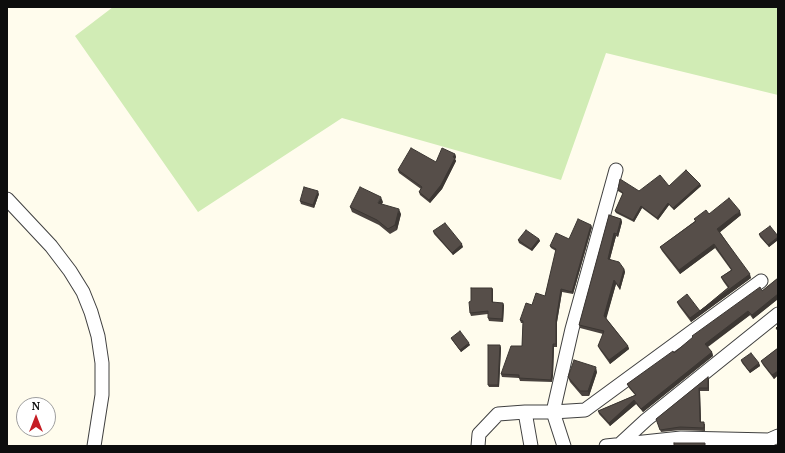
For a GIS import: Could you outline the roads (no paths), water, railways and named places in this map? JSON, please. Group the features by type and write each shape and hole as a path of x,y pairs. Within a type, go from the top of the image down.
{"street":[{"path":"564,446 553,412 572,329 616,170"},
{"path":"7,199 51,246 70,271 83,292 91,312 98,336 102,362 102,395 94,446"},
{"path":"478,446 479,434 498,414 585,410 761,281"},
{"path":"620,444 646,420 778,314"},
{"path":"524,412 531,446"},
{"path":"606,446 681,438 769,440 778,436"}]}
